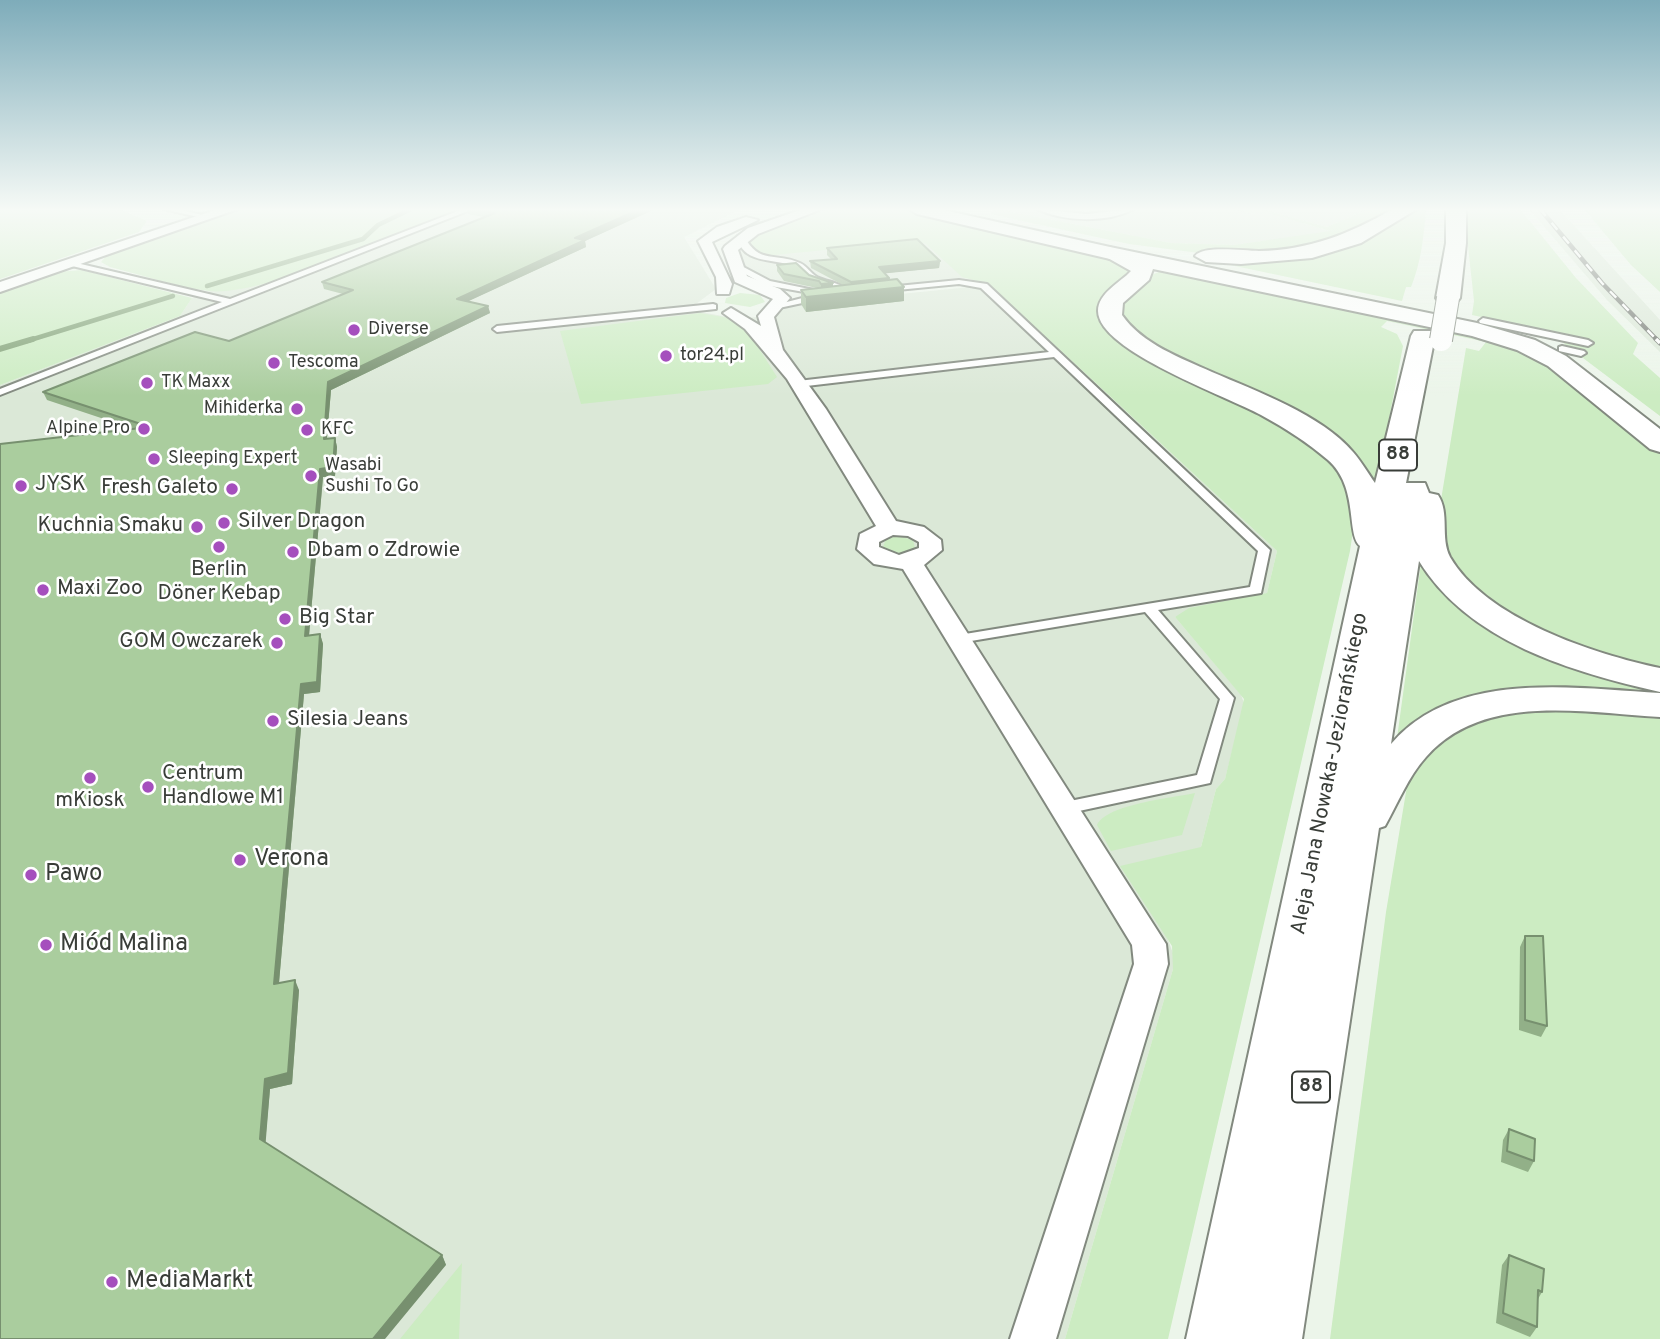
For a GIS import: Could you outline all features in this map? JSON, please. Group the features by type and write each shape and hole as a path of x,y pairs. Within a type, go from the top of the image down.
{"main road":[{"path":"1155,271 1141,275 1124,288 1110,306 1109,314 1118,331 1154,354 1288,417 1329,444 1361,483 1369,504 1371,573"},
{"path":"1196,271 1477,330 1526,345 1557,361 1660,443"},
{"path":"1248,271 1483,321 1526,334 1571,351 1660,423"},
{"name":"Aleja Jana Nowaka-Jeziorańskiego","path":"1439,271 1439,296"},
{"name":"Aleja Jana Nowaka-Jeziorańskiego","path":"1269,1339 1422,447 1432,338 1439,296 1447,271"},
{"name":"Aleja Jana Nowaka-Jeziorańskiego","path":"1219,1339 1371,573 1432,338"},
{"path":"1422,447 1432,553 1444,573 1461,592 1504,623 1534,639 1612,669 1660,680"},
{"path":"1357,835 1409,750 1427,733 1472,709 1527,701 1660,705"}],"street":[{"path":"0,286 45,271"},
{"path":"721,271 725,284 723,291 710,300 713,307 750,323 776,350 890,528"},
{"path":"737,271 740,279 772,298"},
{"path":"723,291 772,298"},
{"path":"731,313 755,313 772,298"},
{"path":"772,298 766,321 776,350"},
{"path":"890,528 918,531 930,540 931,550 926,555 910,561 890,561 868,549 866,544 873,534 890,528"},
{"path":"910,561 1149,944 1151,964 1033,1339"}],"lane":[{"path":"106,271 231,302"},
{"path":"0,392 309,271"},
{"path":"745,271 757,279 778,286 860,292"},
{"path":"806,271 812,278 860,292"},
{"path":"772,298 796,300 959,282 978,284 1264,550 1256,590 959,639"},
{"path":"772,298 860,292"},
{"path":"496,329 713,307"},
{"path":"1483,321 1588,343"},
{"path":"798,384 1056,354"},
{"path":"1065,808 1204,779 1227,698 1148,607"}],"shaded area":[{"path":"299,271 705,271 716,289 696,304 701,312 739,319 775,315 791,305 990,285 1277,551 1267,593 1175,617 1241,695 1244,703 1225,779 1216,789 1201,847 1165,932 1174,956 1173,969 1065,1339 0,1339 0,385 180,316 192,298 210,291 254,285"},
{"path":"752,271 963,271 971,278 853,290 780,284"},
{"path":"1583,271 1616,271 1660,320 1660,352 1607,300"}],"green space":[{"path":"0,271 22,271 0,279"},
{"path":"88,271 192,298 180,316 0,385 0,288 56,272"},
{"path":"127,271 302,271 234,290 209,291"},
{"path":"956,271 1133,271 1103,322 1252,404 1333,459 1356,510 1350,551 1168,1339 1065,1339 1173,969 1172,946 1120,866 1201,847 1216,789 1225,779 1244,699 1175,617 1189,608 1267,593 1277,551 990,285 962,277"},
{"path":"1160,271 1179,271 1468,332 1525,348 1660,450 1660,673 1596,657 1483,601 1445,555 1440,506 1466,348 1479,351 1486,342 1387,321 1381,327 1397,334 1403,346 1376,487 1364,470 1158,353 1119,317 1123,296 1151,275"},
{"path":"1261,271 1416,271 1411,287 1406,287 1402,301"},
{"path":"1471,271 1571,271 1638,343 1633,354 1660,378 1660,416 1579,355 1582,350 1567,346 1560,340 1586,346 1590,340 1472,315 1474,301"},
{"path":"1638,271 1660,271 1660,292"},
{"path":"740,293 760,295 765,302 750,307 725,303 726,298"},
{"name":"tor24.pl","path":"700,313 735,319 751,336 777,377 768,384 581,404 560,331"},
{"path":"898,536 913,540 915,548 901,554 883,547 886,539"},
{"path":"1421,563 1443,587 1660,687 1660,697 1421,720 1397,738"},
{"path":"1580,708 1660,712 1660,1339 1330,1339 1386,912 1408,780 1426,751 1452,730 1498,713"},
{"path":"1195,793 1182,835 1111,851 1097,825 1103,818 1126,807"},
{"path":"462,1263 459,1339 400,1339"}],"building":[{"name":"Centrum Handlowe M1","path":"348,271 517,271 457,299 488,306 328,382 324,439 335,438 333,467 320,469 305,636 320,634 317,682 301,684 274,984 295,980 288,1073 265,1079 260,1139 442,1255 373,1339 0,1339 0,444 150,427 43,392 195,332 229,341 353,290 322,282"},
{"path":"782,271 805,271 833,283 821,284 819,281"},
{"path":"830,271 883,271 889,278 851,282"},
{"path":"897,279 904,287 806,297 801,290"},
{"path":"1525,936 1543,936 1547,1026 1525,1020"},
{"path":"1509,1129 1535,1139 1534,1161 1507,1151"},
{"path":"1509,1255 1544,1269 1542,1292 1538,1290 1537,1327 1503,1313"}],"waterway":[{"path":"207,286 255,271"},
{"path":"27,341 173,296"},
{"path":"0,349 33,339"}],"railway":[{"path":"1592,271 1658,341"}],"place":[{"name":"Diverse","path":"354,330"},
{"name":"tor24.pl","path":"666,356"},
{"name":"Tescoma","path":"274,363"},
{"name":"TK Maxx","path":"147,383"},
{"name":"Mihiderka","path":"297,409"},
{"name":"Alpine Pro","path":"144,429"},
{"name":"KFC","path":"307,430"},
{"name":"Sleeping Expert","path":"154,459"},
{"name":"Wasabi Sushi To Go","path":"311,476"},
{"name":"JYSK","path":"21,486"},
{"name":"Fresh Galeto","path":"232,489"},
{"name":"Silver Dragon","path":"224,523"},
{"name":"Kuchnia Smaku","path":"197,527"},
{"name":"Berlin Döner Kebap","path":"219,547"},
{"name":"Dbam o Zdrowie","path":"293,552"},
{"name":"Maxi Zoo","path":"43,590"},
{"name":"Big Star","path":"285,619"},
{"name":"GOM Owczarek","path":"277,643"},
{"name":"Silesia Jeans","path":"273,721"},
{"name":"mKiosk","path":"90,778"},
{"name":"Centrum Handlowe M1","path":"148,787"},
{"name":"Verona","path":"240,860"},
{"name":"Pawo","path":"31,875"},
{"name":"Miód Malina","path":"46,945"},
{"name":"MediaMarkt","path":"112,1282"}]}
